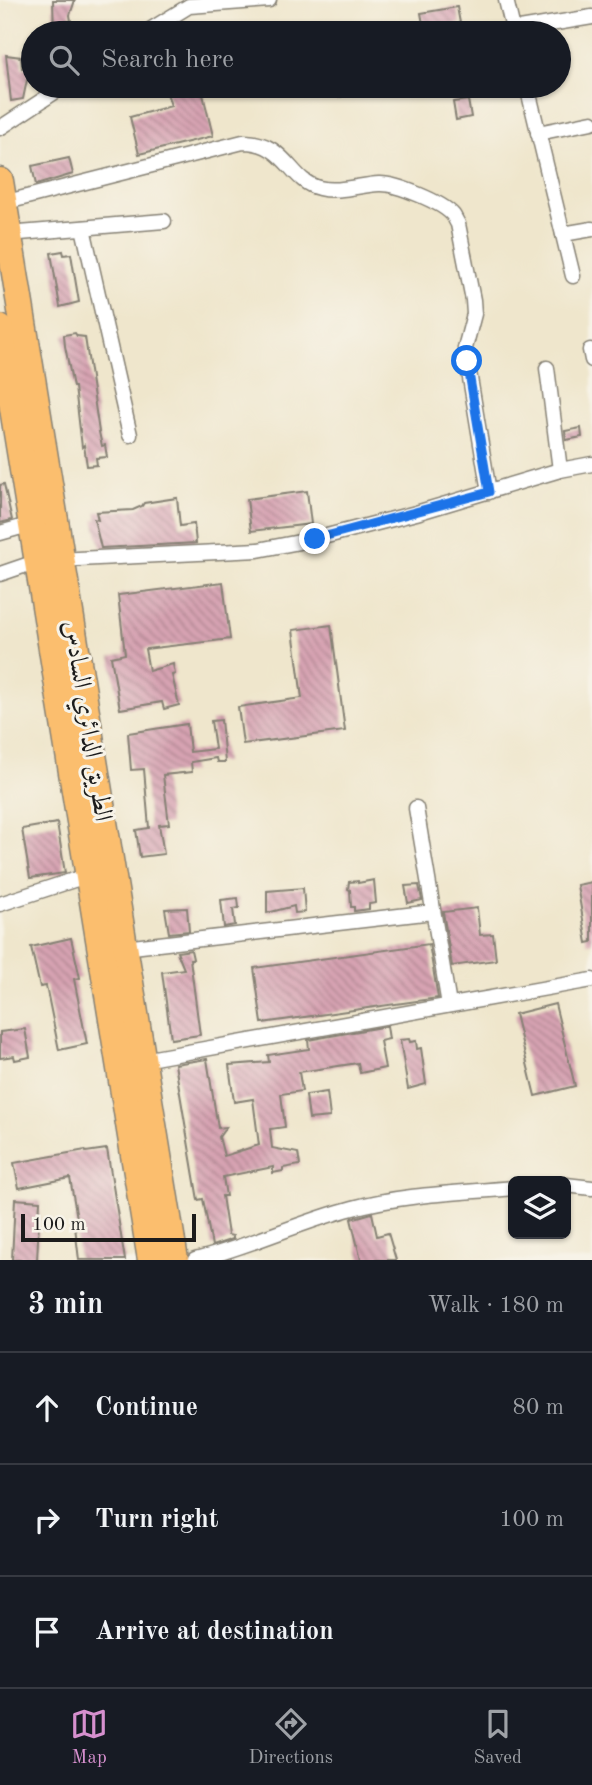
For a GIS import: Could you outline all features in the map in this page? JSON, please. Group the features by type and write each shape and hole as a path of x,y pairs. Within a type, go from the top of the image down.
{"highway":[{"name":"الطريق الدائري السادس","path":"2,192 89,875 162,1250"},
{"name":"الطريق الدائري السادس","path":"0,328 32,524 49,561 124,948 143,1060 162,1250"}],"street":[{"path":"163,21 190,3 270,0"},
{"path":"506,0 511,21"},
{"path":"571,21 592,17"},
{"path":"0,128 46,98"},
{"path":"530,98 573,276"},
{"path":"538,133 592,122"},
{"path":"2,192 243,142 254,142 275,151 314,187 331,189 388,184 444,208 453,215 458,224 473,300 474,314 465,348 489,492"},
{"path":"8,234 164,221"},
{"path":"83,228 130,436"},
{"path":"563,234 592,229"},
{"path":"547,368 560,470"},
{"path":"0,574 49,561 258,550 328,536 560,470 592,464"},
{"path":"0,533 32,524"},
{"path":"416,808 449,1005"},
{"path":"0,904 89,875"},
{"path":"124,948 433,912"},
{"path":"143,1060 592,980"},
{"path":"571,1186 592,1188"},
{"path":"195,1260 231,1251 349,1209 388,1199 508,1188"}],"building":[{"path":"53,0 75,0 70,15 71,21 54,21"},
{"path":"457,7 460,21 422,21 421,13"},
{"path":"6,55 21,57 23,99 11,101"},
{"path":"169,98 204,98 213,136 139,154 130,117 171,106"},
{"path":"468,100 471,117 456,120 453,102"},
{"path":"69,158 73,174 36,185 32,166"},
{"path":"63,251 64,255 71,254 79,302 60,307 51,253"},
{"path":"75,333 85,337 99,432 107,457 96,458 97,465 87,466 75,387 65,346 64,335"},
{"path":"581,428 582,437 566,440 565,431"},
{"path":"4,484 12,520 0,523 0,485"},
{"path":"307,491 311,524 251,531 247,499"},
{"path":"177,498 180,526 194,524 196,543 101,548 94,519 98,520 96,512 133,510 144,503"},
{"path":"223,582 230,639 145,649 149,671 173,664 175,674 172,675 179,705 164,709 162,702 120,709 111,657 125,654 118,595"},
{"path":"331,625 345,731 243,744 238,707 302,698 293,630"},
{"path":"221,720 225,762 217,762 216,758 191,762 192,772 163,775 169,824 159,825 164,854 140,857 136,830 149,828 144,769 131,770 128,733 187,724 190,752 215,749 211,721"},
{"path":"57,823 65,873 30,878 22,829"},
{"path":"374,880 376,903 369,904 369,909 354,911 354,907 351,907 349,882"},
{"path":"592,882 592,942 587,943 577,885"},
{"path":"419,885 422,900 408,903 405,886"},
{"path":"303,888 305,912 295,913 294,906 267,913 267,891"},
{"path":"238,898 239,908 233,909 235,925 224,927 221,900"},
{"path":"187,908 189,931 169,933 165,909"},
{"path":"477,908 480,935 493,934 496,960 452,966 443,912"},
{"path":"71,938 80,978 74,979 87,1044 59,1050 46,986 40,987 31,947"},
{"path":"429,944 438,998 262,1023 254,968"},
{"path":"191,950 200,1035 171,1039 162,972 184,969 177,952"},
{"path":"555,1004 575,1086 535,1096 515,1014"},
{"path":"387,1026 389,1039 380,1041 385,1068 360,1073 358,1063 299,1072 302,1091 281,1094 285,1127 270,1129 272,1148 298,1153 300,1165 273,1173 273,1167 223,1177 226,1196 222,1196 228,1235 233,1236 233,1239 212,1246 203,1199 198,1200 175,1064 207,1059 218,1128 226,1127 219,1137 224,1156 259,1145 253,1099 234,1102 229,1065 269,1062 268,1055 309,1049 308,1040"},
{"path":"25,1029 30,1057 15,1060 14,1056 0,1058 0,1032"},
{"path":"409,1039 410,1042 416,1041 417,1049 421,1048 426,1084 408,1089 400,1040"},
{"path":"327,1092 330,1117 309,1119 306,1095"},
{"path":"107,1149 125,1260 79,1260 74,1218 77,1218 70,1178 19,1188 14,1163 85,1150"},
{"path":"15,1199 40,1201 37,1260 12,1260"},
{"path":"372,1213 377,1236 388,1233 396,1260 361,1260 351,1219"}],"route":[{"path":"315,539 489,492 467,361"}]}
